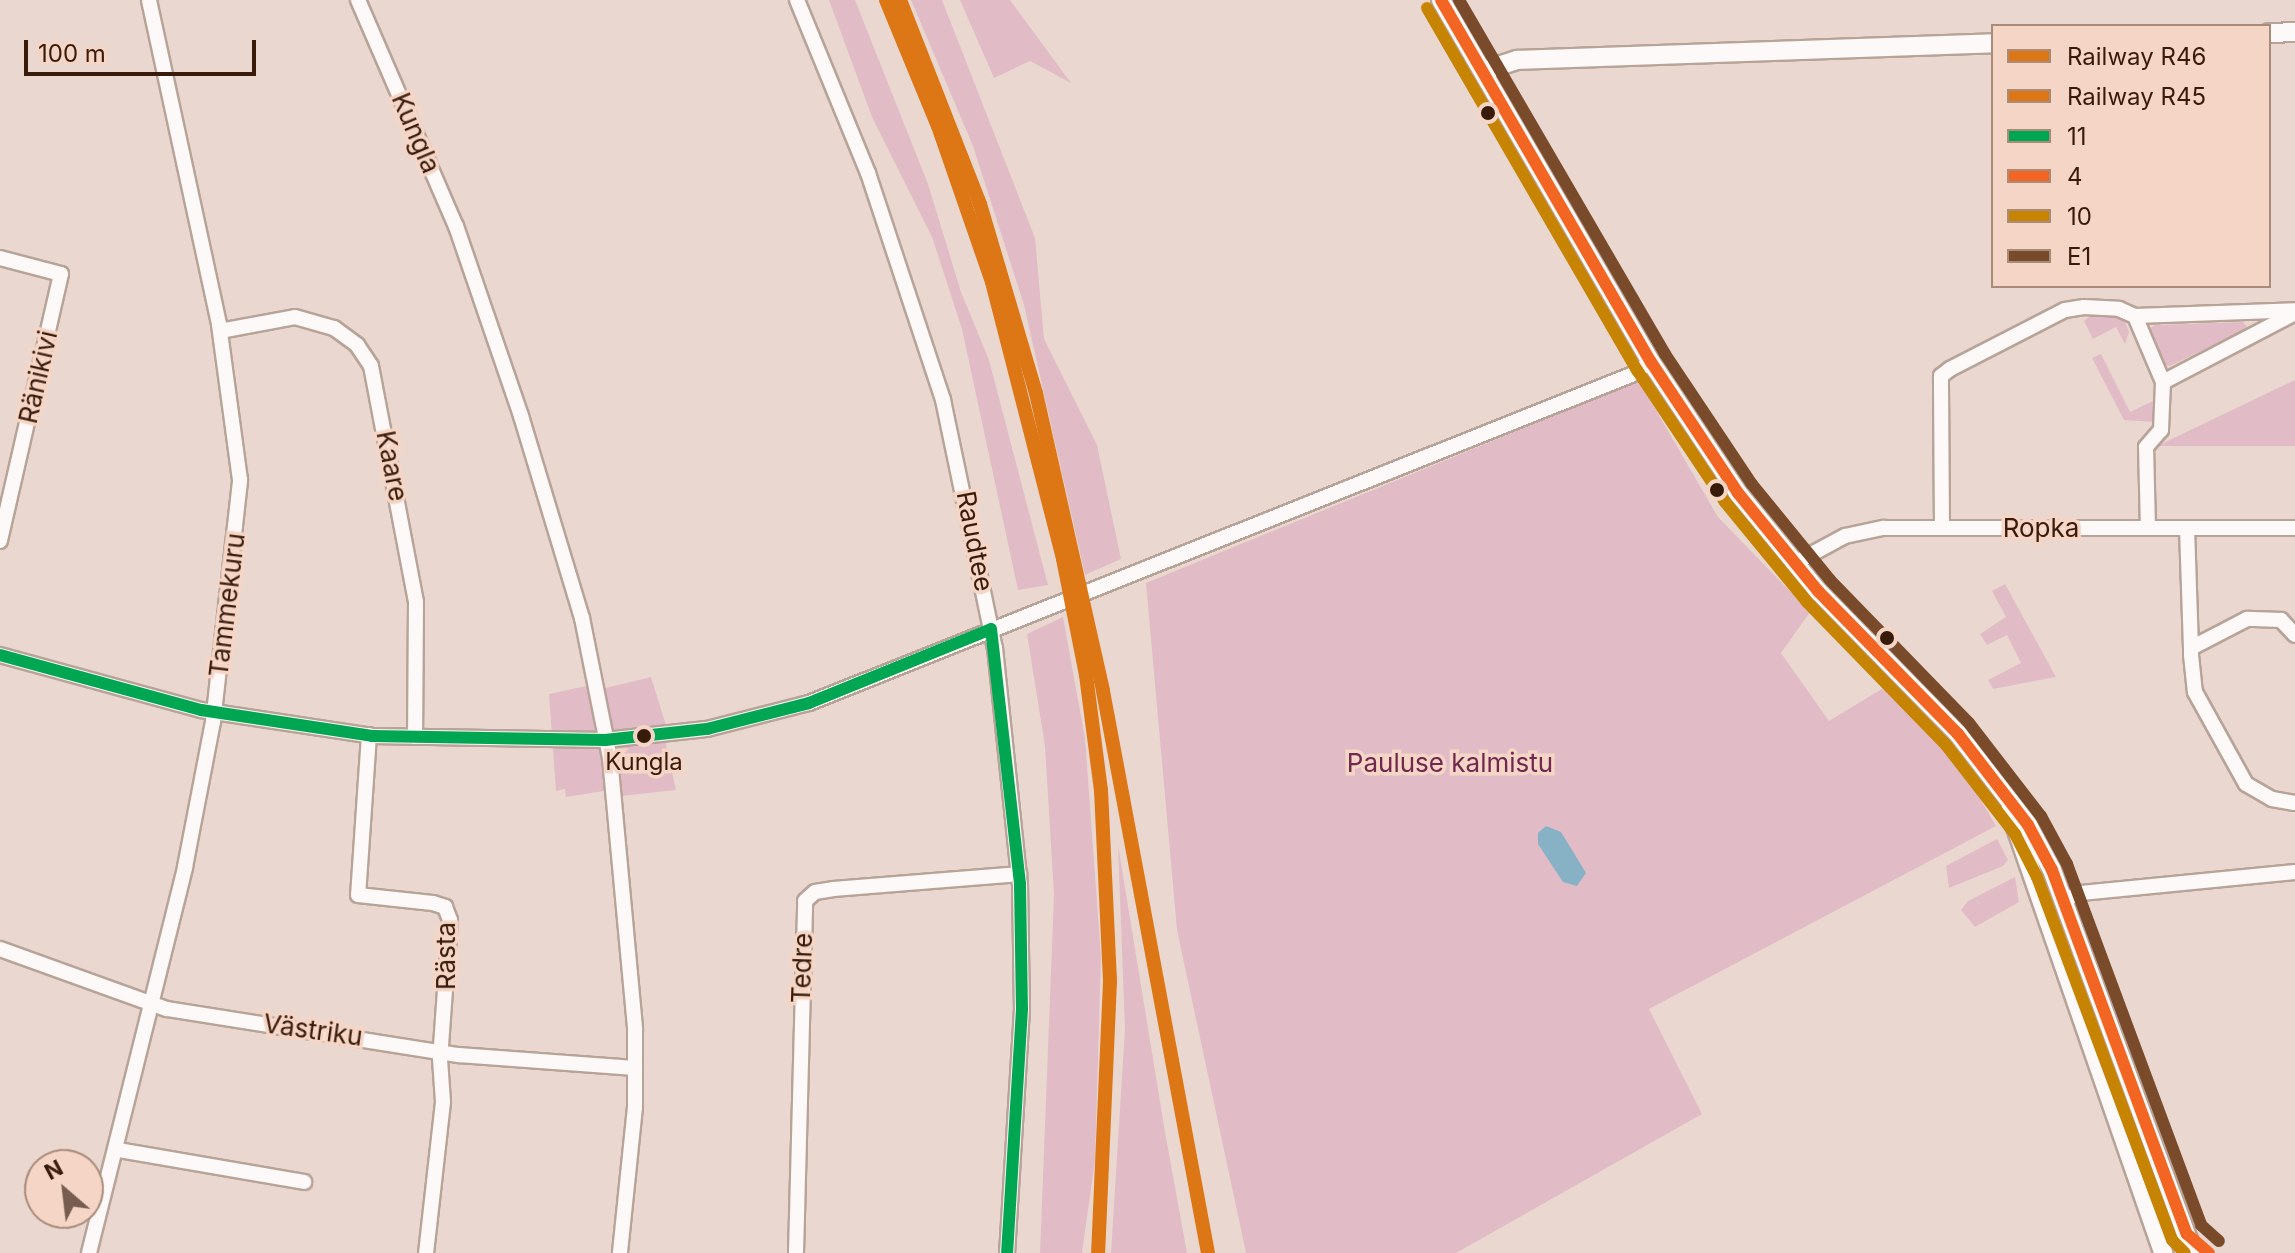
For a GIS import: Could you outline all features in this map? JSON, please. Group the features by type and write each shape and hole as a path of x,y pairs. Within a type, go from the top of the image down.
{"main road":[{"path":"1441,0 1651,362 1738,493 1795,563 1958,734 2028,825 2063,900 2193,1253"},
{"path":"2271,33 2295,32"},
{"path":"1483,71 1517,60 1991,43"},
{"path":"2003,789 2163,1253"},
{"path":"2187,1234 2209,1253"}],"street":[{"name":"Tammekuru","path":"89,1253 119,1150 153,1004 214,712 240,480 220,331 149,0"},
{"name":"Kungla","path":"358,0 456,226 516,402 582,618 605,740 628,919 635,1068 620,1253"},
{"name":"Raudtee","path":"797,0 868,173 929,356 961,469 991,629 1019,874 1022,1009 1007,1253"},
{"name":"Ränikivi","path":"0,258 61,274 0,541"},
{"path":"1942,528 1941,376 2065,310 2119,309 2135,316 2295,312"},
{"path":"2163,382 2295,312"},
{"path":"2135,316 2163,382 2161,430 2146,447 2148,528"},
{"name":"Kaare","path":"220,331 295,317 334,328 357,345 371,366 416,602 415,737"},
{"path":"0,655 214,712 369,735 605,740 707,729 809,703 1631,375 1651,362"},
{"name":"Ropka","path":"1795,563 1820,547 1865,531 1942,528 2295,528"},
{"path":"2187,528 2195,692 2237,772 2257,791 2295,803"},
{"path":"2191,648 2255,618 2281,620 2295,635"},
{"name":"Rästa","path":"369,735 358,895 445,907 450,920 442,1051 443,1102 426,1253"},
{"path":"2063,900 2081,893 2295,872"},
{"name":"Tedre","path":"796,1253 805,901 815,892 834,889 1019,874"},
{"name":"Västriku","path":"0,949 153,1004 442,1051 635,1068"},
{"path":"119,1150 304,1182"}],"green space":[{"path":"829,0 855,0 928,184 961,292 989,360 1048,585 1018,590 962,329 932,237 872,117"},
{"path":"911,0 942,0 1035,238 1044,339 1097,445 1121,559 1085,575 1024,305 973,146"},
{"path":"960,0 1010,0 1071,83 1030,61 994,78"},
{"path":"2093,314 2122,315 2129,332 2125,344 2116,327 2093,339 2084,321"},
{"path":"2243,322 2248,328 2170,366 2162,365 2146,331 2155,325"},
{"path":"2101,354 2130,412 2153,401 2155,422 2124,420 2092,358"},
{"path":"2295,380 2295,446 2157,446"},
{"name":"Pauluse kalmistu","path":"1639,381 1718,517 1810,612 1781,653 1829,721 1885,687 1965,773 1996,826 1649,1009 1702,1114 1456,1253 1246,1253 1177,930 1146,583"},
{"path":"2005,584 2056,677 1993,689 1988,680 2021,663 2007,635 1987,645 1980,634 2006,617 1992,591"},
{"path":"1063,617 1085,738 1101,957 1095,1160 1082,1253 1040,1253 1054,895 1045,746 1027,634"},
{"path":"651,677 669,735 664,736 676,790 611,797 610,790 566,797 565,789 556,791 549,694 591,685 593,691"},
{"path":"1997,839 2008,860 2003,866 1949,888 1946,866"},
{"path":"1118,845 1187,1253 1111,1253 1125,1029"},
{"path":"2015,877 2019,902 1975,927 1961,910 1968,901"}],"water":[{"path":"1546,826 1561,832 1586,873 1577,886 1563,882 1538,844 1538,833"}],"rail line":[{"name":"R45","path":"886,0 938,126 992,282 1063,559 1086,675 1101,790 1110,981 1098,1253"},
{"name":"R46","path":"900,0 980,204 1036,393 1103,691 1208,1253"}],"transit line":[{"name":"4","path":"1441,0 1651,362 1738,493 1818,591 1958,734 2028,825 2052,870 2187,1234 2209,1253"},
{"name":"E1","path":"1459,0 1665,354 1751,483 1830,580 1969,723 2041,816 2067,864 2201,1225 2219,1241"},
{"name":"10","path":"1427,8 1637,370 1725,502 1807,602 1946,745 2015,834 2037,877 2172,1240 2185,1253"},
{"name":"11","path":"991,629 1020,884 1022,1009 1007,1253"},
{"name":"11","path":"0,655 201,710 372,736 605,740 707,729 809,703 991,629"}],"place":[{"name":"Kungla","path":"644,736"}]}
